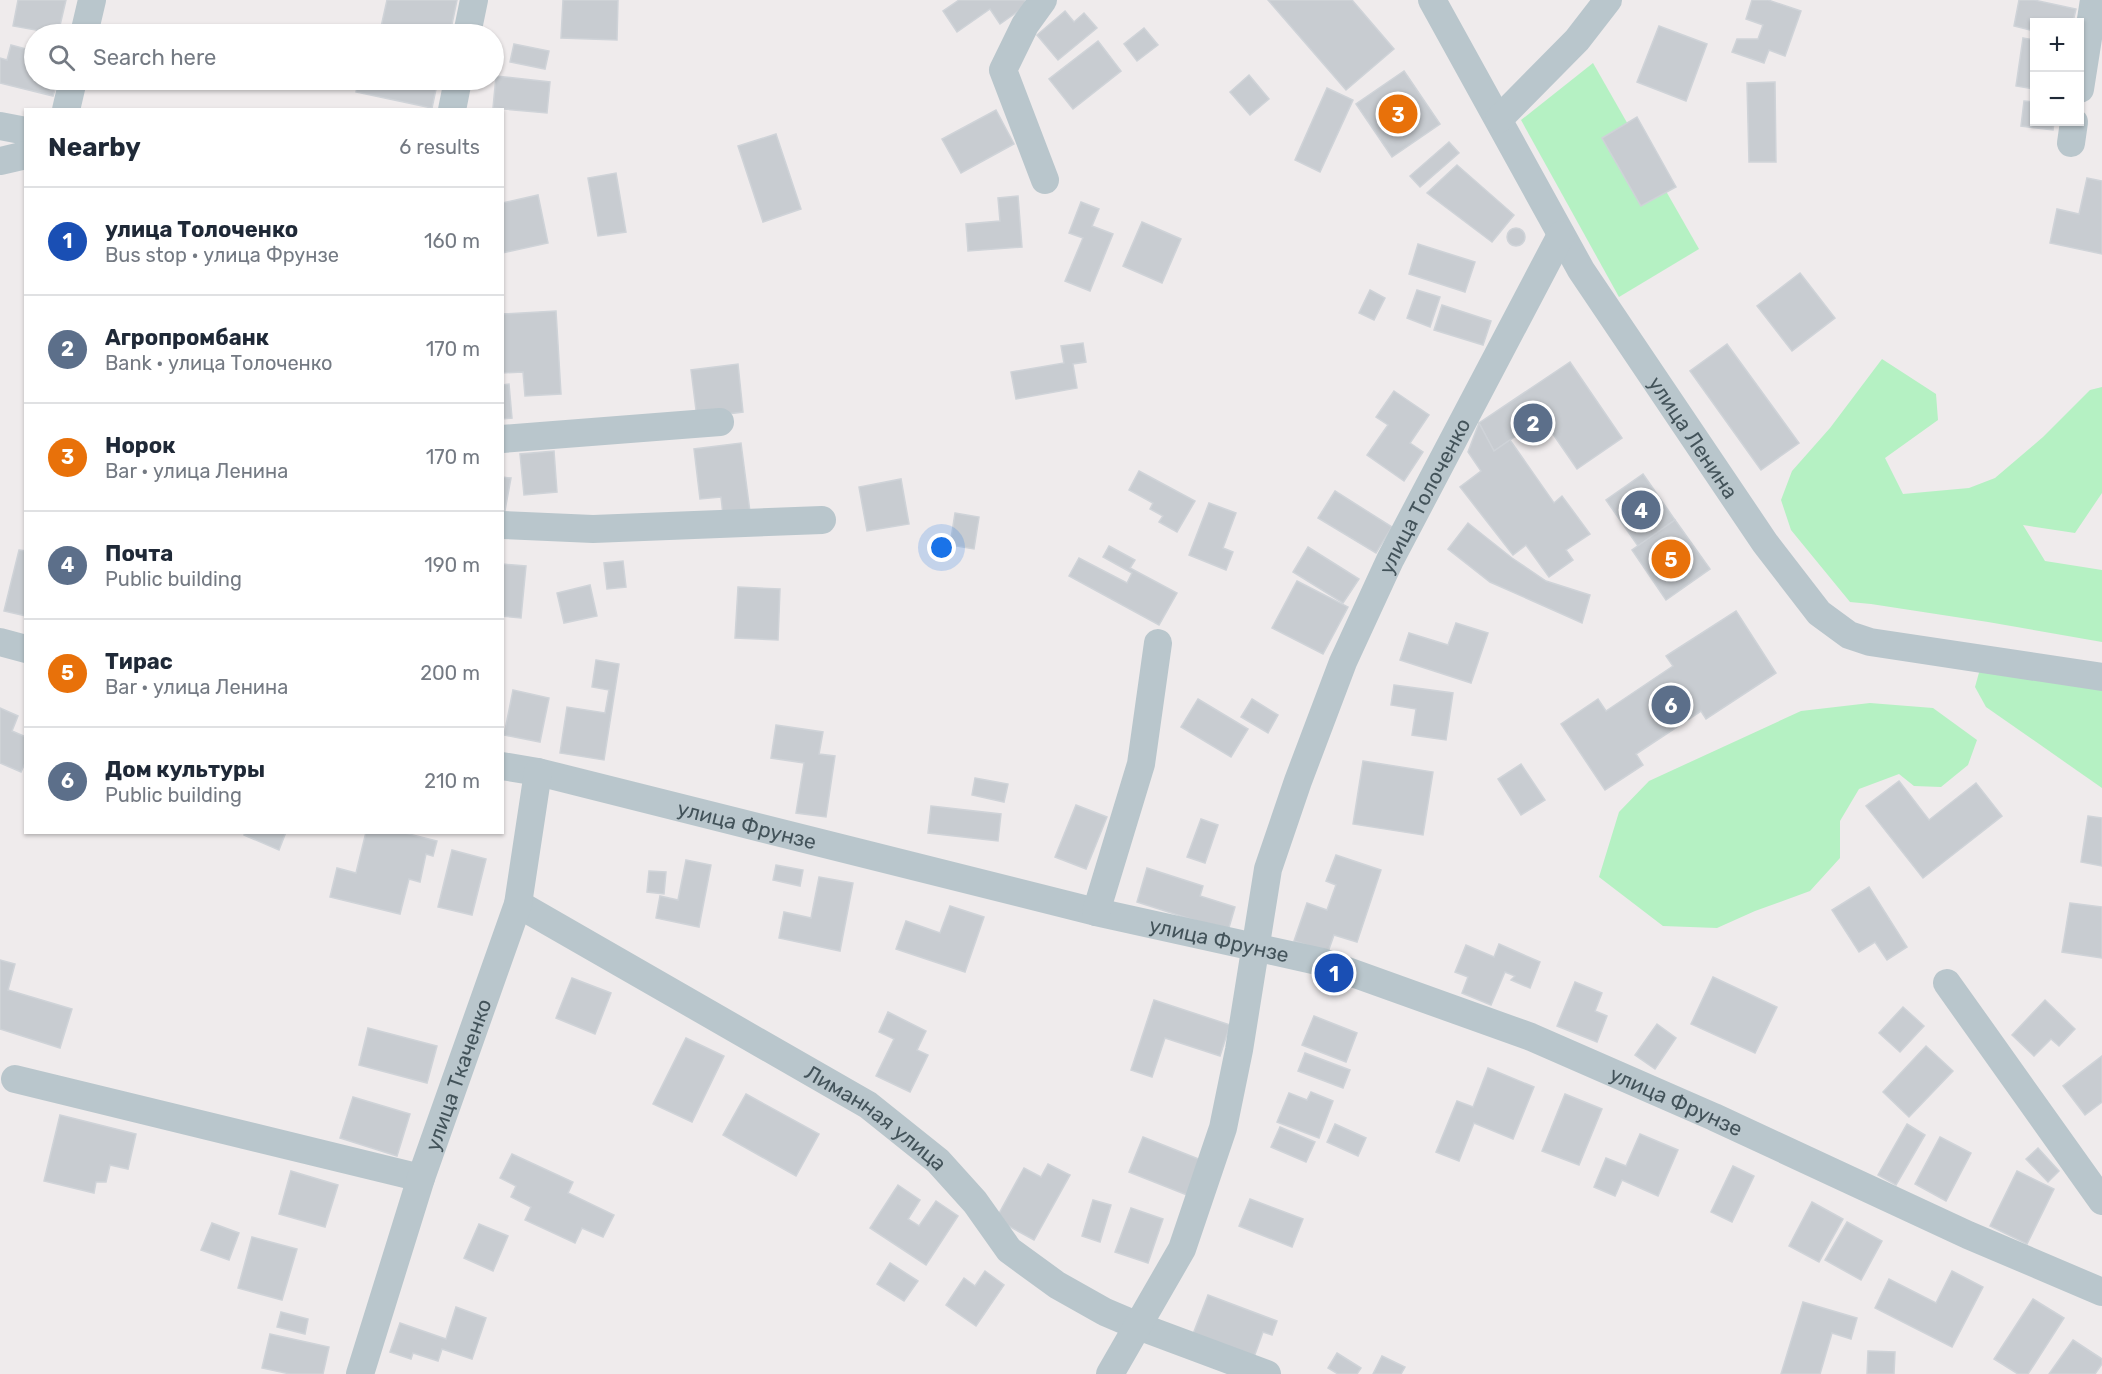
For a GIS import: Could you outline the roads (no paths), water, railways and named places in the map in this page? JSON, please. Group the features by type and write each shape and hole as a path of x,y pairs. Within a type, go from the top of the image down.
{"street":[{"path":"86,24 92,0"},
{"path":"469,24 474,0"},
{"path":"1043,0 1025,25 1003,70 1045,180"},
{"name":"улица Ленина","path":"1432,0 1581,270 1766,543 1819,613 1849,635 1870,642 2102,677"},
{"path":"1499,119 1577,40 1608,0"},
{"path":"2082,72 2094,0"},
{"path":"66,108 71,90"},
{"path":"452,108 456,90"},
{"path":"0,126 24,131"},
{"path":"0,161 24,155"},
{"name":"улица Толоченко","path":"1110,1374 1182,1249 1223,1128 1239,1050 1268,869 1343,662 1390,560 1561,235"},
{"path":"504,439 720,422"},
{"path":"504,525 593,529 822,520"},
{"path":"0,642 24,648"},
{"path":"1096,912 1141,764 1158,643"},
{"name":"улица Фрунзе","path":"504,766 538,772 1096,912 1322,962 1531,1037 1714,1117 1968,1235 2102,1292"},
{"name":"улица Ткаченко","path":"360,1374 421,1178 518,904 538,772"},
{"name":"Лиманная улица","path":"518,904 868,1105 938,1161 975,1202 1009,1250 1056,1285 1209,1363 1267,1374"},
{"path":"1947,983 2102,1201"},
{"path":"15,1080 421,1178"}],"place":[{"name":"Норок","path":"1398,114"},
{"name":"Агропромбанк","path":"1533,423"},
{"name":"Почта","path":"1641,510"},
{"name":"Тирас","path":"1671,559"},
{"name":"Дом культуры","path":"1671,705"},
{"name":"улица Толоченко","path":"1334,973"}]}
